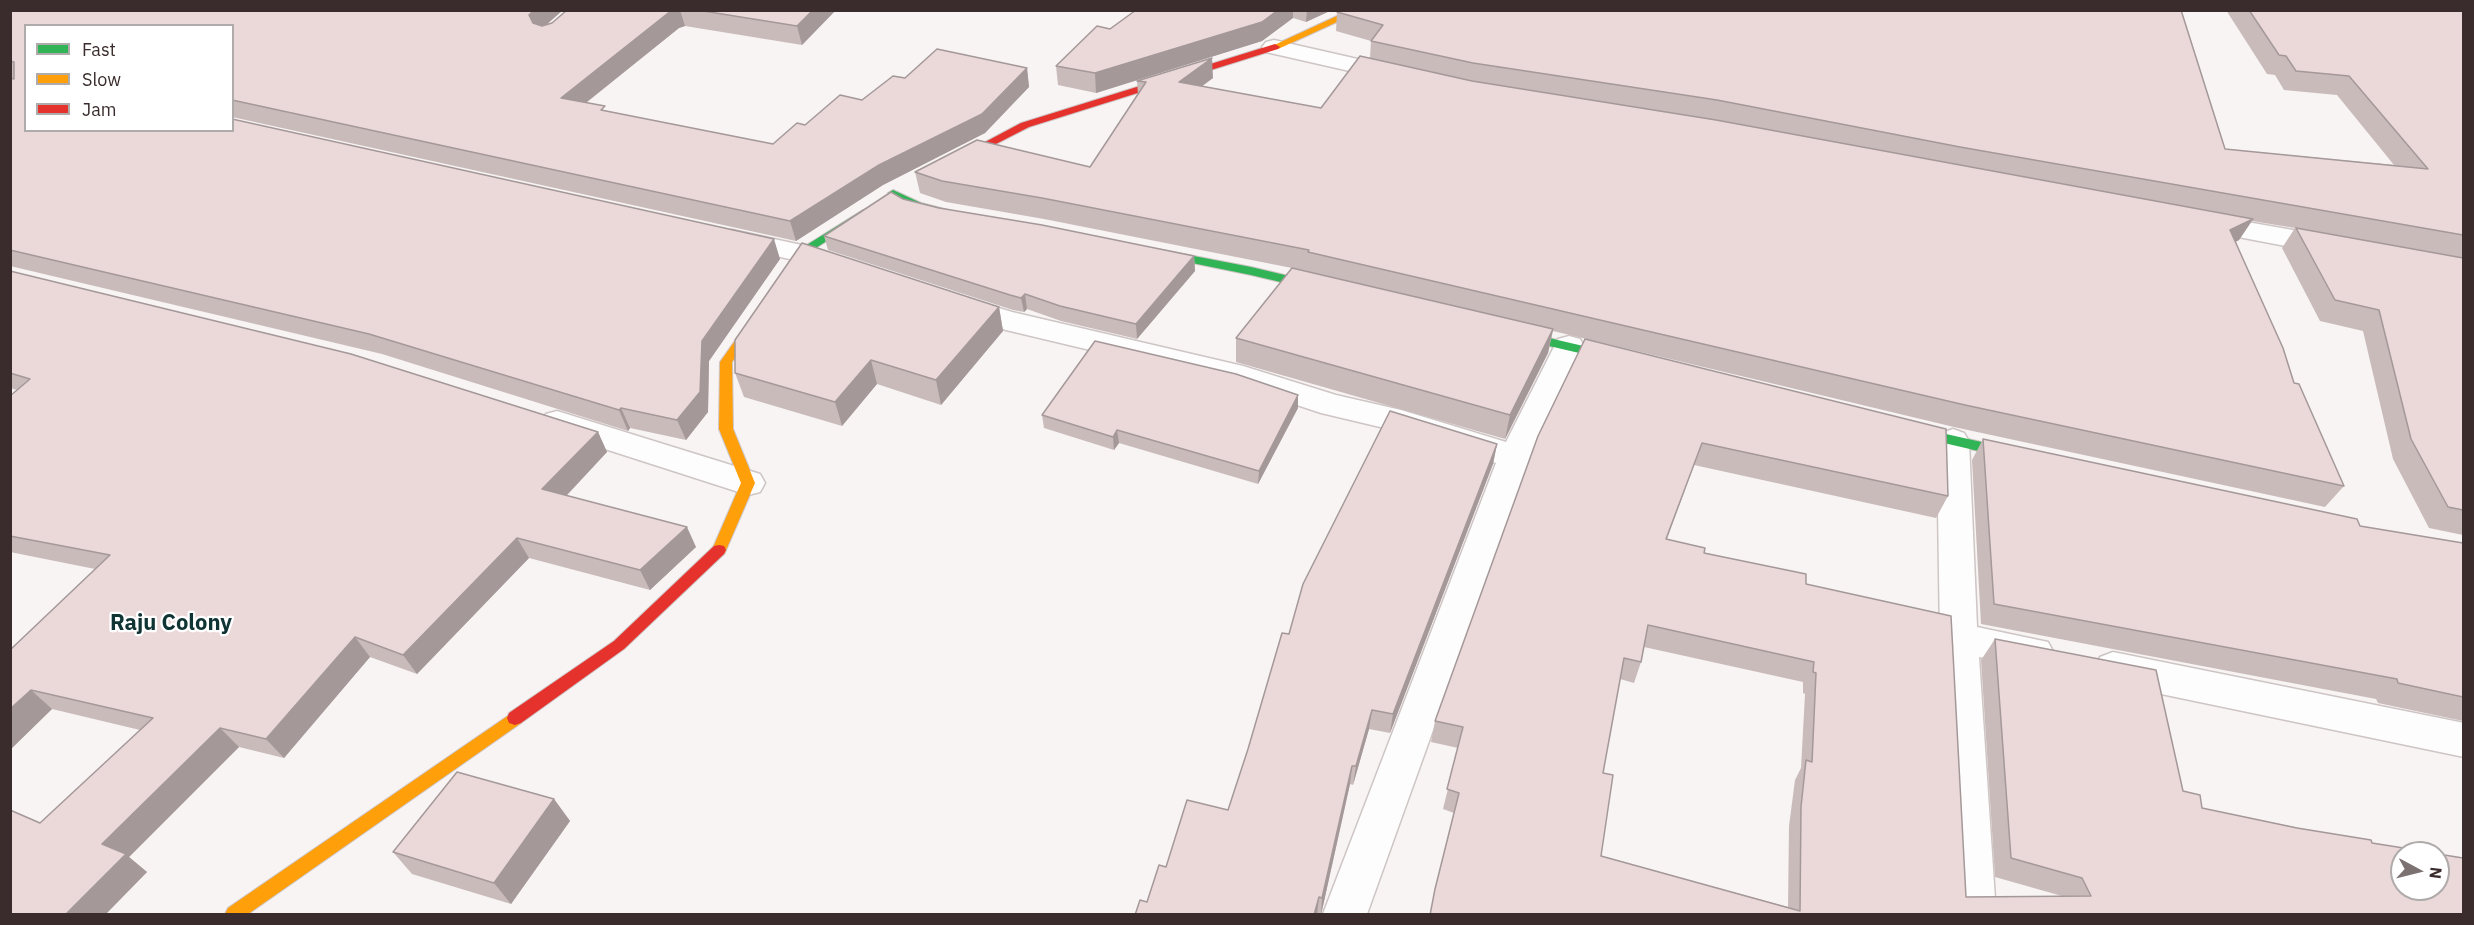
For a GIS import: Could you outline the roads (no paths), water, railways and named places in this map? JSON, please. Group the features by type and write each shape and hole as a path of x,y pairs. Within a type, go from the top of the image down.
{"street":[{"path":"934,172 1025,124 1197,73 1274,47 1359,10"},
{"path":"1274,47 1417,79"},
{"path":"234,915 619,645 722,547 748,483 726,429 726,362 801,253 889,196 960,215"},
{"path":"2172,217 2359,251"},
{"path":"709,233 801,253 858,272"},
{"path":"1141,249 1340,292"},
{"path":"938,298 1006,320 1243,376 1332,405 1401,421 1515,457"},
{"path":"1488,327 1639,363"},
{"path":"1345,915 1515,457 1569,346"},
{"path":"525,412 748,483"},
{"path":"1883,424 2031,459"},
{"path":"1953,441 1959,638 1973,904 2016,905"},
{"path":"1959,638 2463,740"}],"district":[{"name":"Raju Colony","path":"171,624"}]}
